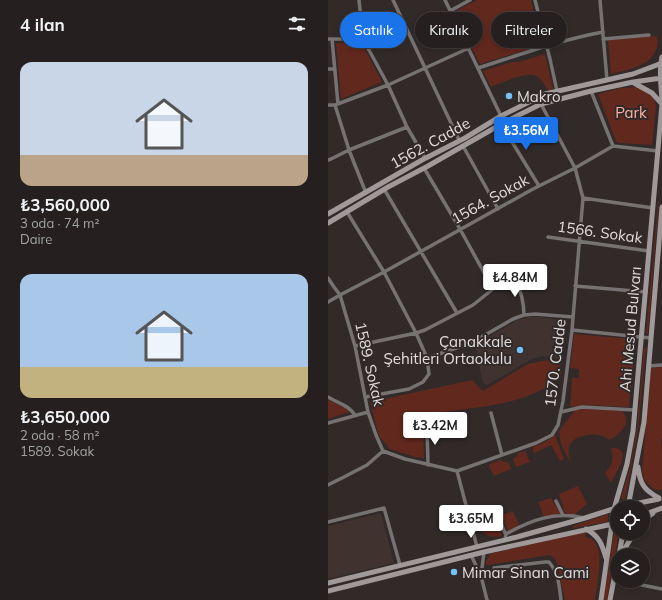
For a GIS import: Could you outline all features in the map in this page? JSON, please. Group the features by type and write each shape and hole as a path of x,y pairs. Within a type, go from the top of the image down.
{"main road":[{"name":"Ahi Mesud Bulvarı","path":"619,500 633,431 662,104 660,71 662,57"},
{"name":"1562. Cadde","path":"328,214 425,158 501,116 545,94 633,74 661,64"},
{"name":"1562. Cadde","path":"328,223 384,189 501,124 541,104 591,91 661,78"},
{"path":"633,82 652,93 662,104"},
{"name":"Ahi Mesud Bulvarı","path":"629,500 644,422 648,366 660,267 662,207"},
{"path":"637,462 639,475 644,487 651,494 661,498"},
{"path":"650,501 661,498"},
{"path":"650,512 660,508"},
{"path":"650,516 660,508"},
{"path":"328,583 477,547 505,537 585,518 610,510"},
{"path":"328,591 471,555 610,524"},
{"path":"586,529 598,539 607,560"},
{"name":"Ahi Mesud Bulvarı","path":"601,600 611,540"},
{"path":"610,600 612,588"}],"street":[{"path":"360,0 361,12"},
{"path":"394,0 399,12"},
{"path":"445,0 450,11 470,0"},
{"path":"535,0 538,12"},
{"path":"600,0 608,80"},
{"path":"407,29 459,140"},
{"path":"567,40 603,32"},
{"path":"603,39 649,35"},
{"path":"330,39 335,69 336,104 349,150 366,193"},
{"path":"367,48 388,85 407,127 425,158"},
{"path":"328,105 336,104 388,85 469,48 501,116"},
{"path":"478,68 540,48"},
{"path":"547,48 557,91"},
{"path":"328,69 335,69"},
{"path":"591,91 613,146 658,151"},
{"name":"1570. Cadde","path":"457,471 536,444 552,435 558,425 561,412 572,330 583,198 575,168 541,104"},
{"path":"501,124 539,186"},
{"path":"328,160 407,127"},
{"path":"463,146 498,209"},
{"name":"1564. Sokak","path":"328,302 613,146"},
{"path":"424,168 494,289"},
{"path":"384,189 457,313"},
{"path":"583,198 653,208"},
{"path":"347,212 384,272 416,333 427,358 429,374 424,382 409,389 365,397"},
{"name":"1566. Sokak","path":"548,237 649,251"},
{"name":"1589. Sokak","path":"328,278 340,295 355,346 368,412 383,451"},
{"path":"355,346 425,330 473,305 494,289 515,278 521,290 524,304 524,315"},
{"path":"575,286 646,292"},
{"path":"427,358 471,342 513,319 524,315 535,314 573,317"},
{"path":"572,330 651,338"},
{"path":"648,366 662,365"},
{"path":"328,397 351,409 355,415"},
{"path":"561,412 582,406 635,410"},
{"path":"328,423 368,412"},
{"path":"491,413 502,455"},
{"path":"427,427 428,465"},
{"path":"328,485 367,465 383,451 405,459 457,471 477,547"},
{"path":"556,502 563,515"},
{"path":"328,522 384,508 400,565"},
{"path":"500,521 505,537 526,523 548,517 563,515 585,518"},
{"path":"481,576 484,552"},
{"path":"471,555 481,576 487,600"},
{"path":"494,568 549,562 558,576 561,600"},
{"path":"650,587 662,589"}],"shaded area":[{"name":"Çanakkale Şehitleri Ortaokulu","path":"529,317 542,317 567,321 562,359 542,356 532,359 487,385 483,383 475,345 516,321"},
{"path":"381,513 394,563 328,579 328,526"}],"green space":[{"path":"477,0 531,0 534,12 491,12 491,48 532,48 480,64 472,48 483,48 483,12 455,12"},
{"path":"657,36 655,53 650,59 636,67 611,74 608,40"},
{"path":"336,43 340,43 340,48 364,48 382,82 341,99"},
{"path":"545,54 553,89 548,90 540,78 532,75 514,78 491,87 483,71 512,62 519,62"},
{"name":"Park","path":"636,87 654,98 656,107 652,145 619,143 616,141 598,94 621,88"},
{"path":"658,201 648,334 646,334"},
{"path":"574,334 631,339 631,341 635,342 629,407 584,405 573,407 570,406 572,378 579,378 579,369 570,368"},
{"path":"644,348 646,348 638,431 625,499 621,499 630,467 637,429"},
{"path":"548,360 560,365 562,373 551,384 538,392 508,402 430,414 430,425 423,425 424,458 415,457 390,449 379,436 370,402 472,380 483,391 528,364"},
{"path":"662,367 662,490 655,490 645,481 642,471 651,368"},
{"path":"328,400 349,410 349,412 328,419"},
{"path":"575,410 622,411 625,415 626,424 618,435 610,440 601,436 587,435 571,442 569,454 571,464 561,444 559,431"},
{"path":"555,435 564,459 560,461 551,445 535,453 533,452 533,447"},
{"path":"611,449 619,449 623,454 621,464 611,483 605,473 612,462"},
{"path":"525,451 530,462 516,467 513,459 518,453"},
{"path":"500,460 508,462 511,469 494,476 489,467 490,464"},
{"path":"578,486 587,504 574,515 565,513 559,494"},
{"path":"551,498 561,514 544,517 538,502"},
{"path":"513,511 519,525 510,531 507,529 502,515"},
{"path":"608,514 608,522 573,528 573,526"},
{"path":"494,518 502,536 486,535 477,523"},
{"path":"579,532 586,534 585,536 589,539 591,538 598,548 599,566 595,600 565,600 556,560 550,555 488,565 485,564 490,554"},
{"path":"613,540 618,540 616,548 612,548"},
{"path":"610,557 610,583 607,600 603,600"}],"place":[{"name":"Makro","path":"509,96"},
{"name":"Çanakkale Şehitleri Ortaokulu","path":"520,350"},
{"name":"Mimar Sinan Cami","path":"454,572"}]}
